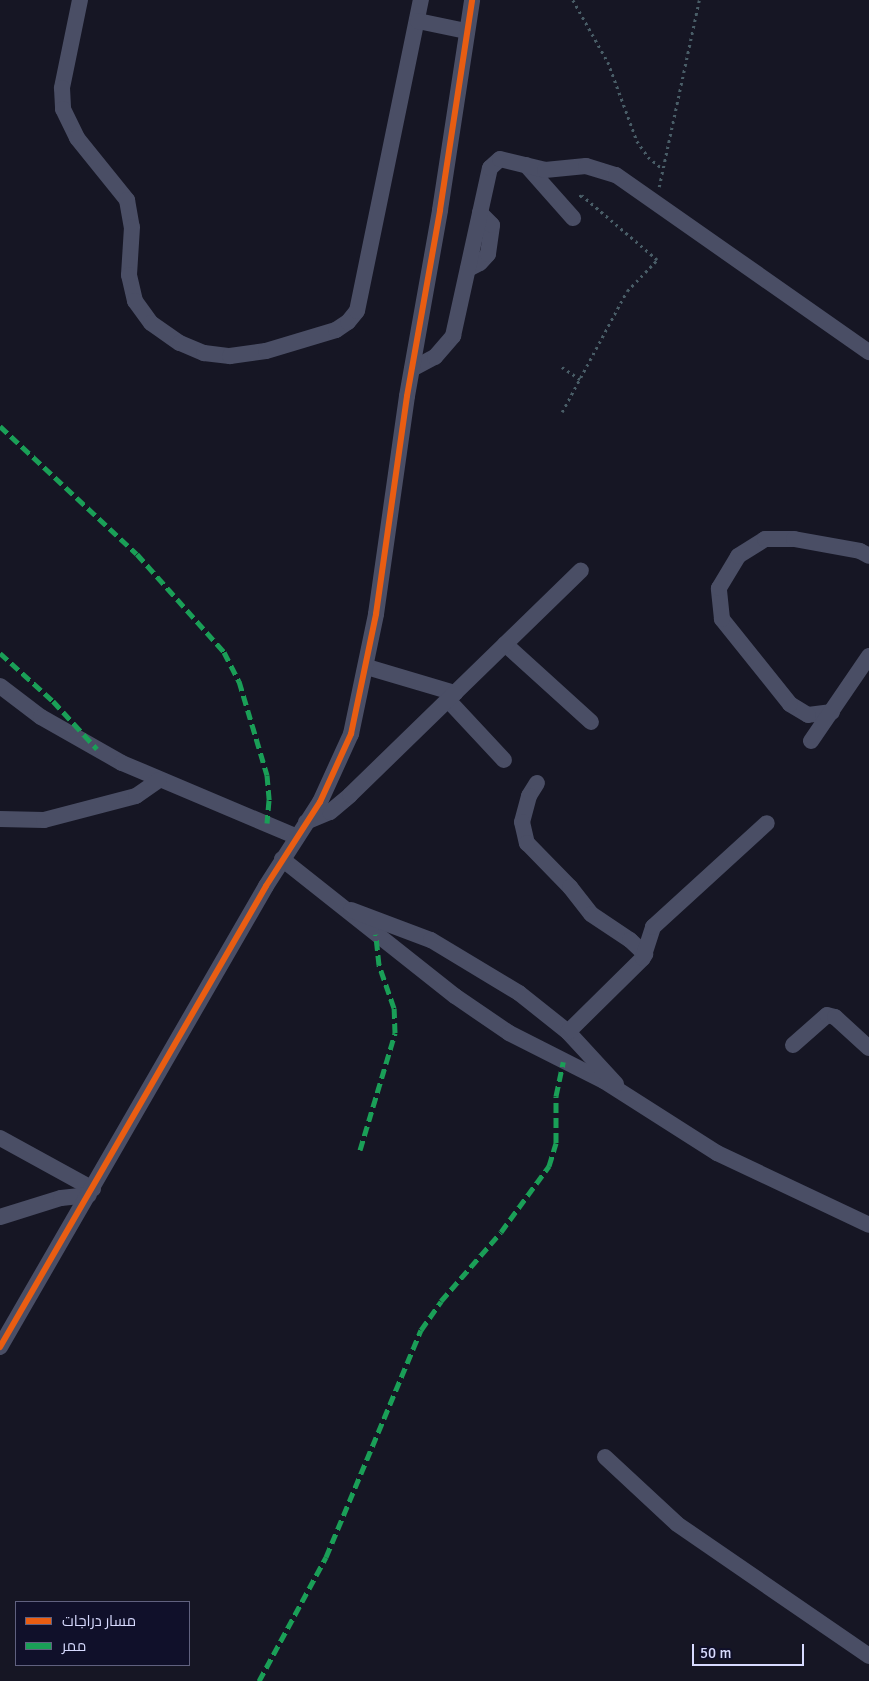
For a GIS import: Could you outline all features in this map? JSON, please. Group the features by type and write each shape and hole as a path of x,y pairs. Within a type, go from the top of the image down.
{"street":[{"path":"80,0 62,88 63,109 77,138 127,200 132,227 129,274 135,301 151,323 173,339 204,352 230,356 266,350 336,330 348,322 357,311 422,0"},
{"path":"0,1347 343,757 358,710 367,667 412,369 440,210 472,0"},
{"path":"418,21 466,31"},
{"path":"412,369 435,357 453,336 492,164 505,159 545,170 586,166 607,170 869,352"},
{"path":"526,165 573,218"},
{"path":"832,712 808,715 790,704 722,619 719,588 738,556 766,539 794,539 860,551 869,556"},
{"path":"306,822 340,804 581,570"},
{"path":"505,644 591,722"},
{"path":"811,741 869,656"},
{"path":"367,667 452,696 504,760"},
{"path":"0,686 70,735 159,780 297,837"},
{"path":"0,819 44,820 136,796 159,780"},
{"path":"537,783 529,796 522,822 527,843 570,887 591,914 630,940 645,954"},
{"path":"568,1032 645,954 653,927 767,823"},
{"path":"282,859 481,1015 533,1047 624,1094 717,1153 869,1225"},
{"path":"343,907 388,921 445,947 519,993 568,1032 624,1094"},
{"path":"793,1045 820,1019 831,1016 869,1048"},
{"path":"0,1138 91,1192"},
{"path":"0,1218 62,1198 91,1192"},
{"path":"605,1457 627,1481 677,1524 869,1656"}],"path":[{"path":"573,0 608,62 638,140 648,157 663,170"},
{"path":"656,203 699,0"},
{"path":"560,204 582,196 657,260 627,291 562,412"},
{"path":"562,367 580,379"}],"marked path":[{"path":"0,426 137,554 224,652 239,681 267,775 269,800 267,823"},
{"path":"0,653 53,701 97,749"},
{"path":"360,1150 395,1033 394,1008 379,965 376,934"},
{"path":"259,1681 326,1557 421,1330 441,1301 501,1232 549,1166 556,1143 556,1096 563,1062"}],"cycle path":[{"path":"0,1347 266,886 320,802 351,734 376,614 407,396 440,210 472,0"}]}
